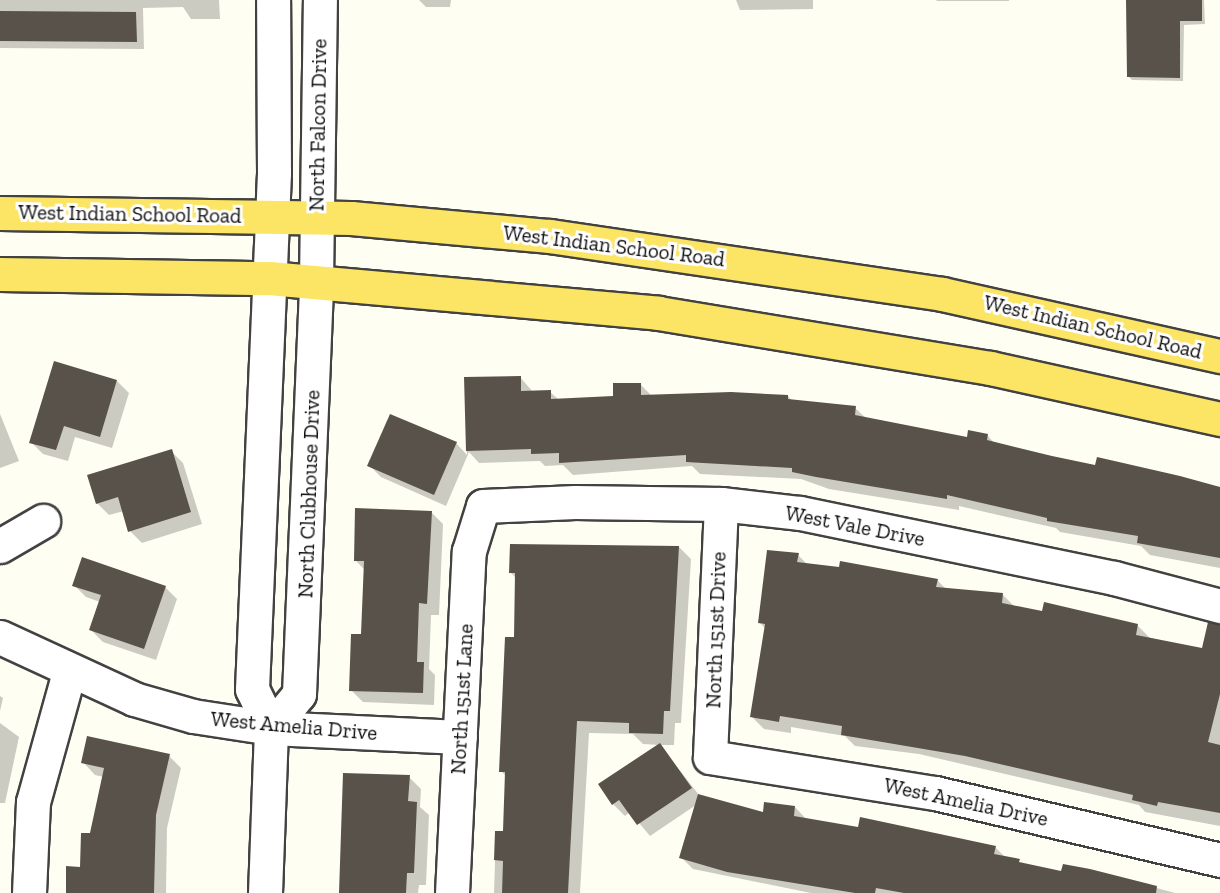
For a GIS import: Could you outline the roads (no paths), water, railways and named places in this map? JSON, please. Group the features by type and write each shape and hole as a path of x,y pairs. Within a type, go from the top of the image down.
{"main road":[{"name":"West Indian School Road","path":"0,213 271,247 316,281 564,302 732,323 990,369 1220,419"},
{"name":"West Indian School Road","path":"0,274 271,247 316,233 550,236 753,264 942,294 1220,356"}],"street":[{"name":"North Falcon Drive","path":"271,247 273,0"},
{"name":"North Falcon Drive","path":"316,233 320,0"},
{"name":"North Clubhouse Drive","path":"271,728 299,694 309,500 316,233"},
{"path":"265,893 271,728 252,689 271,247"},
{"path":"262,498 309,500"},
{"name":"West Vale Drive","path":"483,506 721,504 800,513 1114,578 1220,606"},
{"name":"North 151st Drive","path":"711,756 721,504"},
{"name":"North 151st Lane","path":"452,893 470,551 483,506"},
{"path":"0,546 43,521"},
{"name":"West Amelia Drive","path":"0,637 69,672 134,699 193,716 271,728 460,737"},
{"path":"29,893 33,802 69,672"},
{"name":"West Amelia Drive","path":"711,756 935,793 1220,860"}]}
